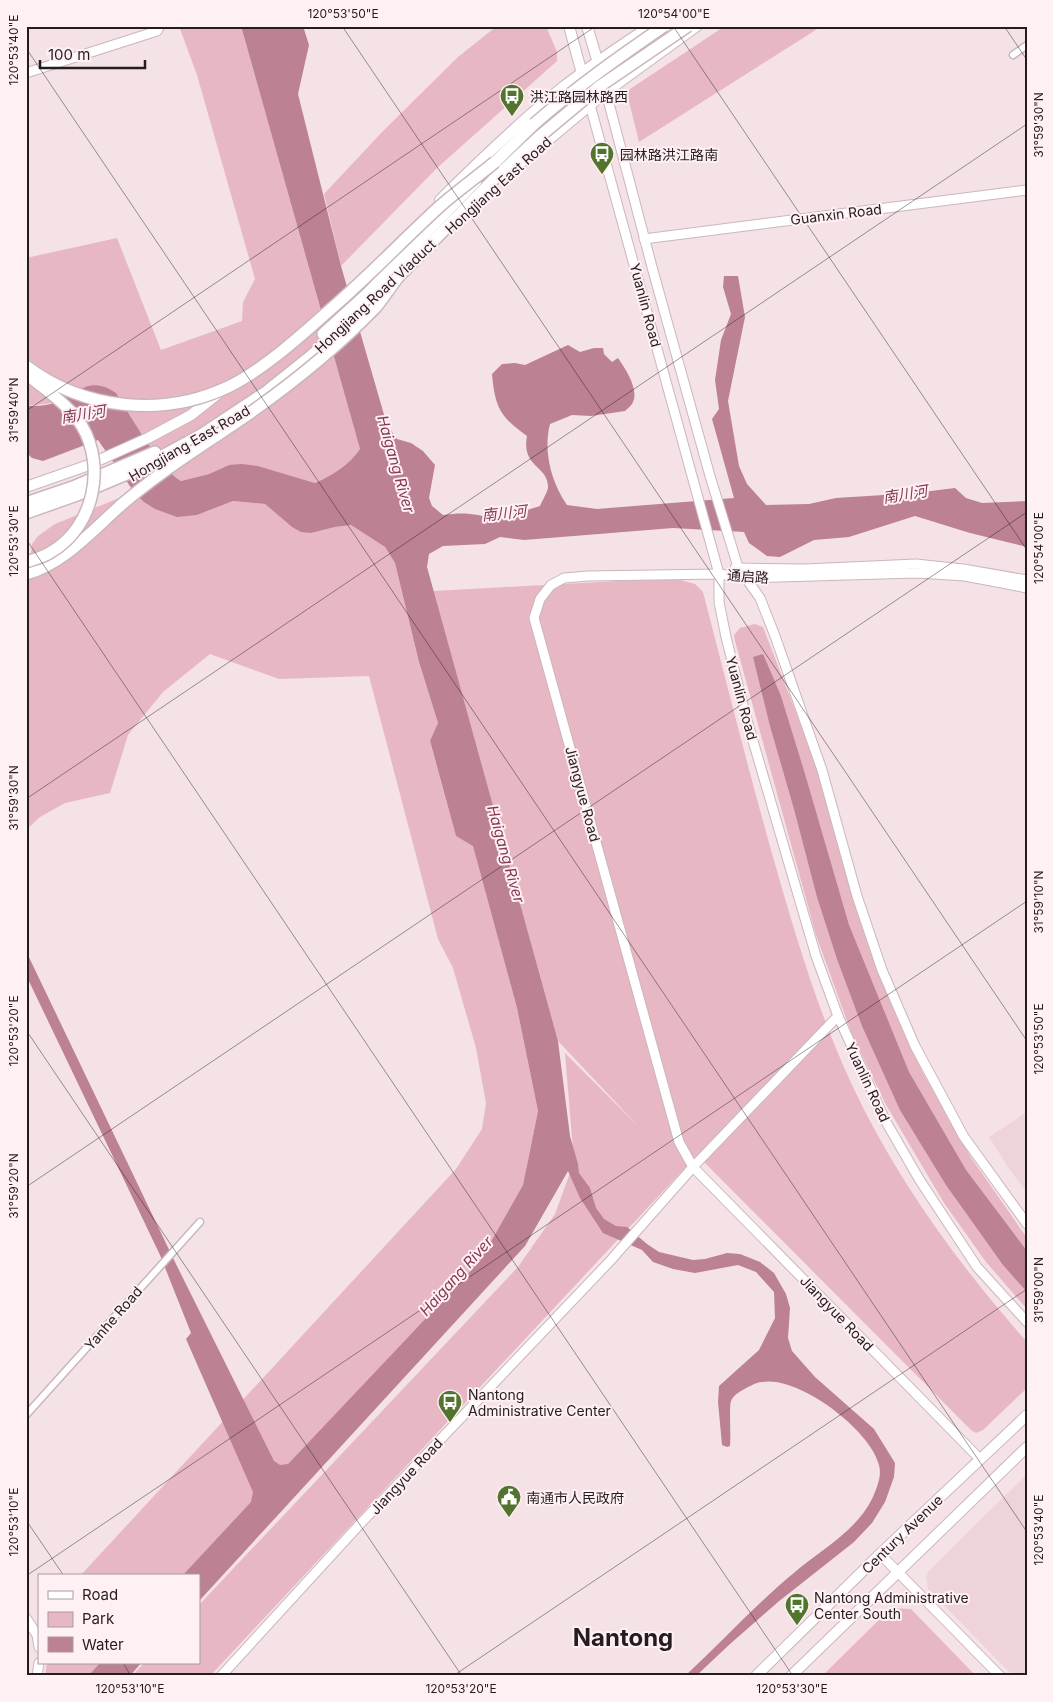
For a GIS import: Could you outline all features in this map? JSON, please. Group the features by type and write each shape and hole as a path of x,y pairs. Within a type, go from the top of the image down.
{"highway":[{"name":"Hongjiang Road Viaduct","path":"26,503 73,487 169,446 222,413 283,370 368,294 495,162 566,96 664,26"},
{"name":"Hongjiang Road Viaduct","path":"26,513 77,496 134,471 171,452 222,422 295,369 399,276 495,178 540,136 600,86 688,26"},
{"path":"26,366 69,392 97,401 118,404 142,406 183,402 211,394 232,385 258,368 311,327 373,272 440,207 495,162"},
{"path":"26,574 49,565 63,555 138,490 257,408 309,369 377,306 399,276"},
{"path":"26,374 67,406 81,425 90,445 94,476 90,502 85,515 76,529 52,552 26,562"}],"main road":[{"name":"Yuanlin Road","path":"569,26 590,105"},
{"name":"Yuanlin Road","path":"587,26 606,92"},
{"name":"Hongjiang East Road","path":"26,487 108,457 148,438 191,415 227,386 271,356 312,323 481,159 562,88 650,26"},
{"name":"Hongjiang East Road","path":"26,518 122,481 163,460 244,413 326,350 498,181 606,92 697,26"},
{"name":"Century Avenue","path":"756,1676 880,1554 1027,1415"},
{"name":"Century Avenue","path":"791,1676 1027,1447"}],"street":[{"path":"26,73 157,30 160,26"},
{"path":"1013,55 1027,45"},
{"name":"Yuanlin Road","path":"606,92 628,183 710,476 738,567 760,598 776,636 822,770 868,930 882,970 915,1046 964,1137 1027,1224"},
{"name":"Yuanlin Road","path":"590,105 719,574 719,602 746,717 816,956 838,1016 885,1120 919,1179 977,1267 1027,1322"},
{"name":"Guanxin Road","path":"644,239 1027,190"},
{"name":"通启路","path":"719,574 738,567 805,569 916,564 963,568 1027,580"},
{"name":"通启路","path":"719,574 747,578 918,573 965,576 1027,588"},
{"name":"Jiangyue Road","path":"719,574 564,578 551,586 540,598 534,618 679,1142 693,1167 980,1459"},
{"path":"693,1167 838,1016"},
{"name":"Jiangyue Road","path":"221,1676 378,1505 624,1246 693,1167"},
{"name":"Yanhe Road","path":"26,1415 200,1222"},
{"path":"880,1554 1000,1676"},
{"path":"26,1618 37,1635 38,1641"}],"shaded area":[{"path":"1027,1112 1027,1193 989,1137"},
{"path":"1027,1474 1027,1676 1013,1676 928,1589 926,1577 929,1571"}],"green space":[{"path":"179,26 241,26 360,449 340,469 315,483 258,466 229,465 209,474 181,481 164,466 155,454 116,394 69,395 53,403 26,406 26,258 117,238 161,350 242,321 243,302 255,279 197,75"},
{"path":"497,26 546,26 557,52 557,61 437,168 341,266 324,194 384,130 458,57"},
{"path":"725,26 822,26 639,142 627,93 630,89"},
{"path":"134,492 197,515 233,501 265,504 292,527 311,533 351,525 385,547 395,563 419,662 438,723 430,742 456,836 473,845 517,1008 538,1111 523,1185 480,1261 184,1574 82,1574 456,1169 482,1129 486,1103 476,1048 453,968 438,939 369,676 279,679 210,654 163,692 128,735 110,793 65,803 40,817 26,830 26,601 32,544 38,536 55,524"},
{"path":"674,578 695,584 703,592 781,886 828,1029 852,1085 888,1154 930,1220 977,1282 1027,1342 1027,1388 983,1430 976,1433 971,1430 697,1155 210,1676 132,1676 143,1664 200,1664 200,1604 518,1267 555,1214 574,1162 565,1053 639,1127 558,1041 433,591"},
{"path":"755,624 763,627 817,767 870,948 888,995 923,1073 972,1159 1027,1238 1027,1309 986,1262 944,1203 885,1103 851,1032 816,935 735,641 734,635 740,628"},
{"path":"891,1608 911,1609 976,1676 822,1676"},
{"path":"47,1664 99,1664 88,1676 45,1676"}],"water":[{"path":"241,26 303,26 309,45 298,94 341,266 387,425 397,439 411,443 423,451 435,465 429,498 432,506 443,515 469,514 495,520 540,506 548,488 547,480 528,454 526,446 527,436 511,423 500,410 495,395 492,374 502,364 515,363 525,365 568,345 580,352 594,348 603,348 604,354 612,362 618,358 633,385 634,397 632,403 625,411 591,416 572,415 550,424 547,445 550,466 561,496 567,505 597,509 734,498 712,419 719,409 715,380 721,340 731,314 723,287 724,276 738,276 745,317 728,401 739,466 747,484 766,505 809,504 836,498 915,493 955,488 966,498 982,503 1027,501 1027,547 970,533 915,516 849,537 814,540 780,557 767,556 749,543 744,532 673,528 524,540 500,537 485,544 443,546 429,554 427,567 558,1041 570,1136 579,1173 590,1188 596,1208 604,1219 616,1226 627,1227 659,1252 693,1260 727,1253 740,1254 760,1262 774,1273 786,1294 790,1308 788,1338 792,1351 815,1377 874,1429 895,1463 894,1477 885,1502 872,1523 854,1542 778,1602 696,1676 685,1676 781,1584 838,1539 858,1520 873,1497 879,1477 879,1465 873,1451 862,1436 831,1408 813,1396 794,1387 777,1382 757,1383 734,1396 730,1404 730,1446 722,1445 718,1402 719,1386 759,1350 775,1318 774,1292 756,1272 738,1265 695,1273 673,1269 653,1262 642,1250 603,1233 580,1198 568,1171 525,1246 200,1600 200,1574 184,1574 251,1502 253,1492 186,1339 191,1333 160,1255 26,975 26,951 174,1260 274,1461 280,1465 288,1464 480,1261 523,1185 538,1111 517,1008 473,846 456,836 430,741 438,723 419,662 395,563 385,547 351,525 311,533 301,532 292,527 265,504 233,501 197,515 177,517 155,509 134,492 98,440 43,461 32,458 26,452 26,406 54,403 91,386 107,388 116,393 137,428 164,466 181,481 209,474 229,465 242,464 258,466 315,483 340,469 360,449"},
{"path":"763,654 781,696 849,925 909,1072 966,1170 1027,1251 1027,1292 1003,1265 946,1185 900,1110 862,1026 837,959 817,897 770,726 753,657"},
{"path":"99,1664 140,1664 130,1676 88,1676"}],"place":[{"name":"洪江路园林路西","path":"512,117"},
{"name":"园林路洪江路南","path":"602,175"},
{"name":"Nantong Administrative Center","path":"450,1423"},
{"name":"南通市人民政府","path":"509,1518"},
{"name":"Nantong Administrative Center South","path":"797,1626"}],"district":[{"name":"Nantong","path":"623,1637"}],"water label":[{"name":"南川河","path":"83,414"},
{"name":"Haigang River","path":"396,464"},
{"name":"南川河","path":"905,494"},
{"name":"南川河","path":"504,513"},
{"name":"Haigang River","path":"506,854"},
{"name":"Haigang River","path":"456,1276"}]}
